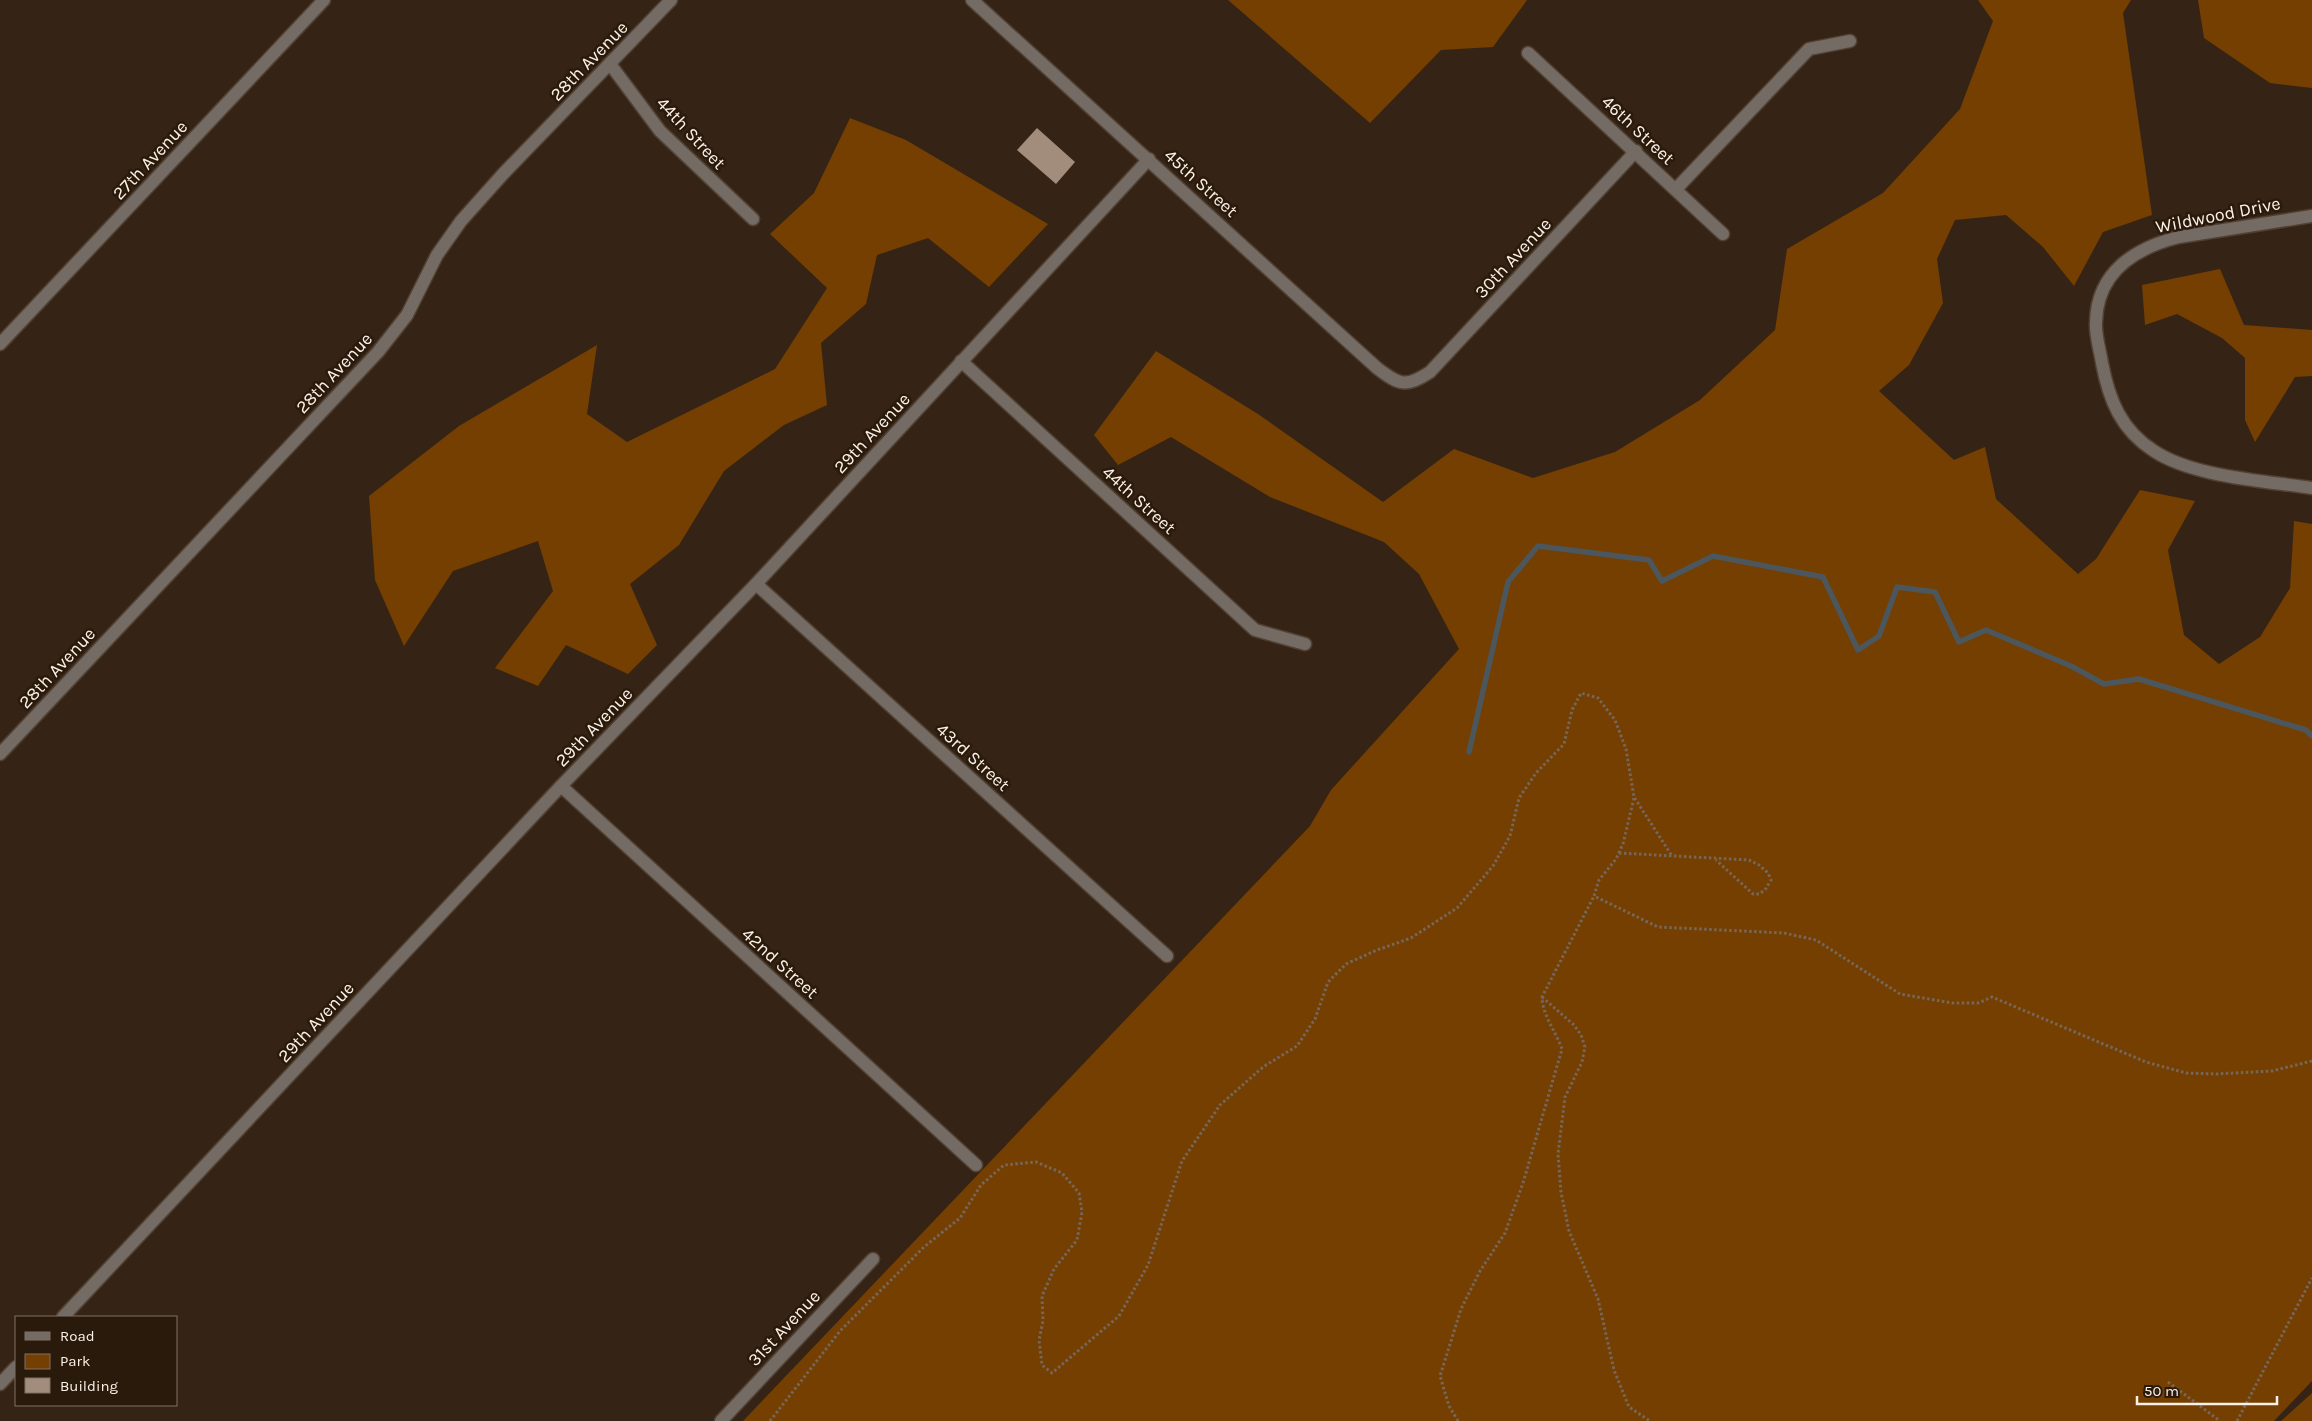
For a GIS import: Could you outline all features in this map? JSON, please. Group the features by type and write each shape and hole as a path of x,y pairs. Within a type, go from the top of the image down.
{"street":[{"name":"27th Avenue","path":"0,344 324,0"},
{"name":"28th Avenue","path":"0,754 378,352 407,315 437,255 461,221 503,174 671,0"},
{"name":"45th Street","path":"972,0 1377,368 1401,383 1411,383"},
{"path":"1676,190 1809,49 1850,41"},
{"name":"46th Street","path":"1528,53 1636,151 1723,234"},
{"name":"44th Street","path":"610,64 660,131 753,219"},
{"name":"30th Avenue","path":"1411,383 1430,372 1636,151"},
{"name":"29th Avenue","path":"64,1316 560,786 756,584 1149,159"},
{"name":"Wildwood Drive","path":"2312,216 2178,237 2157,242 2138,251 2121,263 2111,276 2096,310 2095,324 2111,399 2121,420 2134,436 2153,451 2185,465 2226,475 2312,488"},
{"name":"44th Street","path":"961,361 1256,630 1305,644"},
{"name":"43rd Street","path":"756,584 1167,956"},
{"name":"42nd Street","path":"560,786 976,1165"},
{"name":"31st Avenue","path":"721,1421 873,1259"},
{"path":"0,1384 15,1368"}],"path":[{"path":"770,1421 840,1331 924,1247 960,1218 982,1185 1004,1165 1036,1162 1062,1173 1079,1193 1082,1212 1077,1240 1054,1269 1042,1296 1044,1321 1039,1340 1042,1365 1052,1373 1119,1316 1148,1265 1182,1161 1220,1106 1263,1067 1298,1046 1315,1019 1328,982 1346,964 1411,938 1457,908 1493,866 1510,836 1519,798 1536,773 1564,744 1572,710 1582,693 1598,698 1615,720 1626,749 1634,797 1623,844 1619,853 1598,880 1594,896 1542,997 1542,1008 1557,1033 1562,1049 1523,1183 1505,1233 1480,1271 1461,1309 1440,1376 1449,1406 1458,1421"},
{"path":"1634,797 1672,856"},
{"path":"1619,853 1716,860 1749,860 1759,865 1768,873 1771,880 1759,894 1753,894 1716,860"},
{"path":"1594,896 1658,927 1784,933 1816,940 1900,994 1952,1003 1978,1003 1992,997 2146,1062 2186,1073 2216,1074 2272,1071 2312,1061"},
{"path":"1542,997 1574,1025 1581,1035 1584,1047 1582,1062 1565,1097 1558,1154 1561,1192 1569,1232 1598,1299 1614,1370 1629,1407 1650,1421"},
{"path":"2237,1421 2312,1278"},
{"path":"2168,1382 2220,1421"}],"green space":[{"path":"1228,0 1527,0 1493,47 1441,50 1370,123"},
{"path":"1978,0 2131,0 2123,13 2152,215 2103,232 2074,286 2043,247 2006,215 1955,220 1937,259 1943,303 1909,365 1879,391 1954,460 1985,447 1996,499 2078,574 2096,559 2140,490 2195,501 2168,550 2184,635 2219,664 2260,637 2290,588 2294,521 2312,524 2312,1381 2274,1421 743,1421 1310,826 1331,790 1459,649 1419,574 1384,542 1270,497 1171,437 1118,465 1094,435 1156,351 1258,414 1383,502 1454,449 1533,478 1615,452 1700,400 1775,330 1787,249 1883,193 1960,109 1993,21"},
{"path":"2198,0 2312,0 2312,88 2270,83 2204,38"},
{"path":"850,118 906,140 1048,224 989,287 928,238 877,255 866,304 821,343 827,405 784,425 724,471 679,545 630,584 657,645 628,674 566,645 538,686 495,668 553,591 538,541 453,571 404,646 375,580 369,496 459,426 597,345 587,414 627,442 775,369 827,288 770,234 814,193"},
{"path":"2220,269 2244,325 2312,330 2312,376 2295,377 2255,442 2245,420 2245,358 2222,338 2177,314 2145,325 2142,285"},
{"path":"2312,1393 2312,1421 2281,1421"}],"building":[{"path":"1037,128 1075,162 1056,184 1017,150"}],"waterway":[{"path":"1469,752 1508,582 1538,546 1649,560 1662,581 1713,556 1823,577 1858,650 1879,636 1897,587 1935,592 1959,642 1986,630 2071,666 2104,684 2139,679 2306,730 2312,736"}]}
